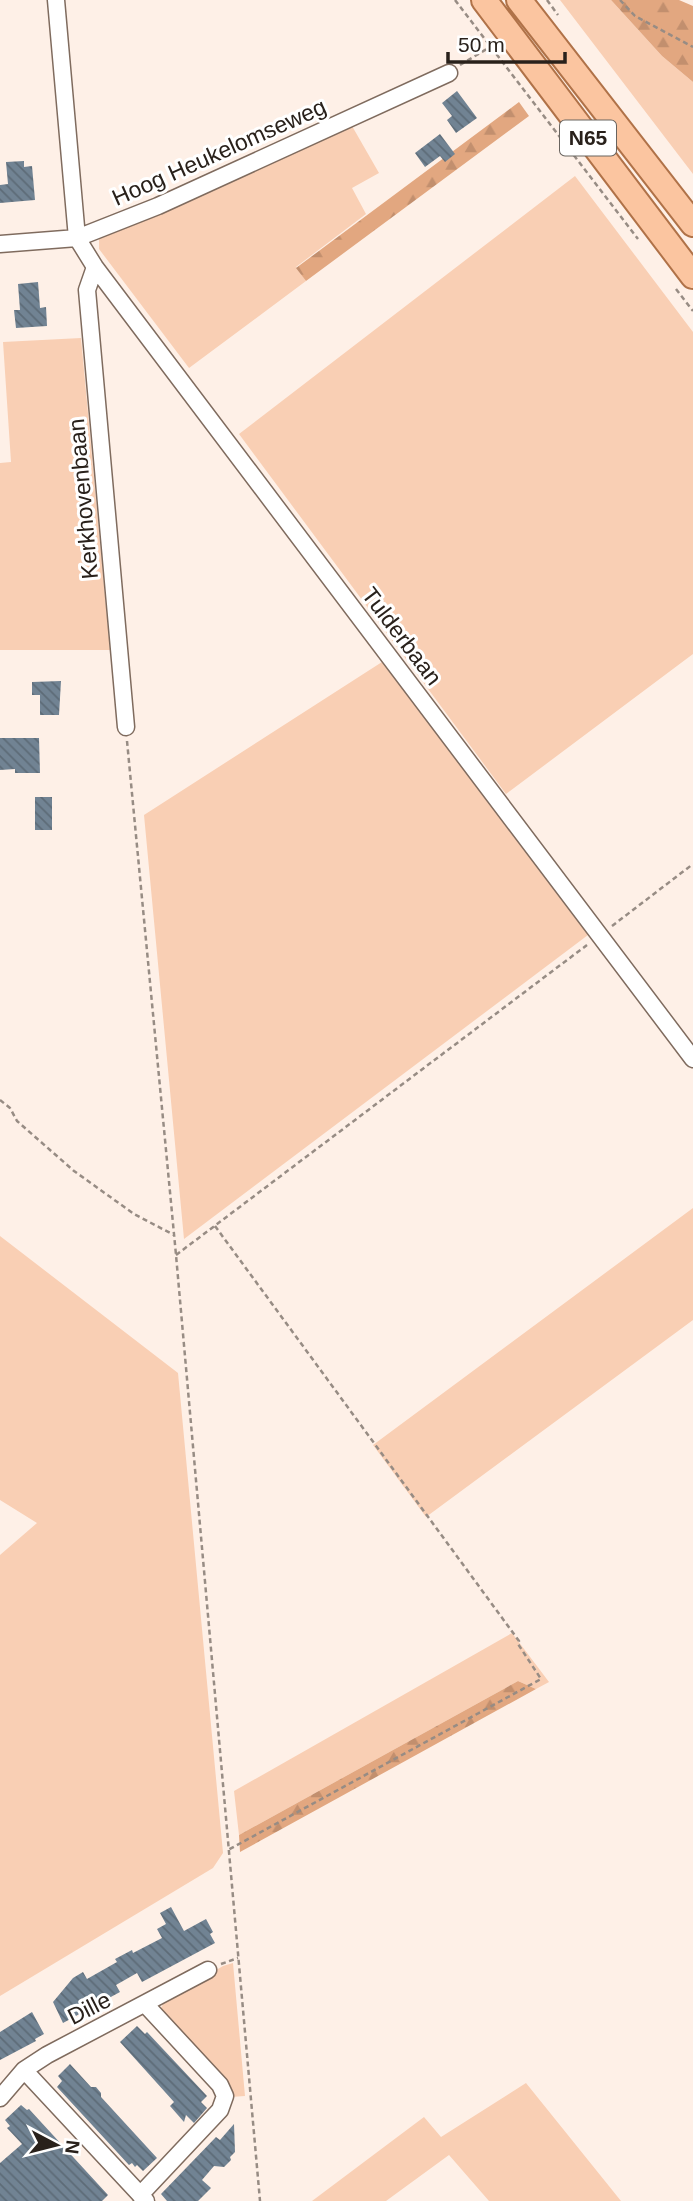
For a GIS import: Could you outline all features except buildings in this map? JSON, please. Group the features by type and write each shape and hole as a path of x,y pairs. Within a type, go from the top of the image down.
{"main road":[{"name":"N65","path":"484,0 685,282"},
{"name":"N65","path":"519,0 693,224"}],"street":[{"path":"56,0 77,238"},
{"name":"Hoog Heukelomseweg","path":"0,244 77,238 158,206 449,73"},
{"name":"Tulderbaan","path":"77,238 95,267 693,1059"},
{"name":"Kerkhovenbaan","path":"95,267 87,290 126,727"},
{"name":"Dille","path":"0,2098 24,2070 47,2055 208,1970"},
{"path":"24,2070 143,2198 220,2110 225,2096 220,2085 145,2004"}],"path":[{"path":"455,0 642,245"},
{"path":"620,0 635,16 693,47"},
{"path":"449,73 490,47"},
{"path":"685,282 693,311"},
{"path":"126,727 260,2201"},
{"path":"176,1255 693,864"},
{"path":"0,1100 10,1108 17,1121 74,1171 134,1214 174,1235"},
{"path":"215,1226 519,1641 518,1644 541,1679 228,1850"}],"shaded area":[{"path":"560,0 611,0 662,56 693,82 693,174"},
{"path":"352,126 379,173 352,188 366,214 296,267 306,281 189,368 99,249 99,238"},
{"path":"575,176 693,332 693,654 506,794 239,434"},
{"path":"81,338 110,650 0,650 0,463 11,462 3,342"},
{"path":"382,662 588,935 184,1239 144,815"},
{"path":"693,1208 693,1320 426,1517 373,1445"},
{"path":"0,1236 178,1373 223,1853 213,1868 0,1996 0,1555 37,1523 0,1500"},
{"path":"512,1633 549,1682 536,1689 518,1681 239,1835 234,1791"},
{"path":"233,1963 245,2096 231,2097 161,2008 165,2000 223,1966"},
{"path":"526,2083 621,2201 489,2201 449,2155 386,2201 312,2201 424,2117 441,2137"}],"green space":[{"path":"611,0 679,0 693,6 693,82 662,56"},
{"path":"519,102 529,116 306,281 296,268"},
{"path":"518,1681 536,1689 240,1852 239,1835"}]}
